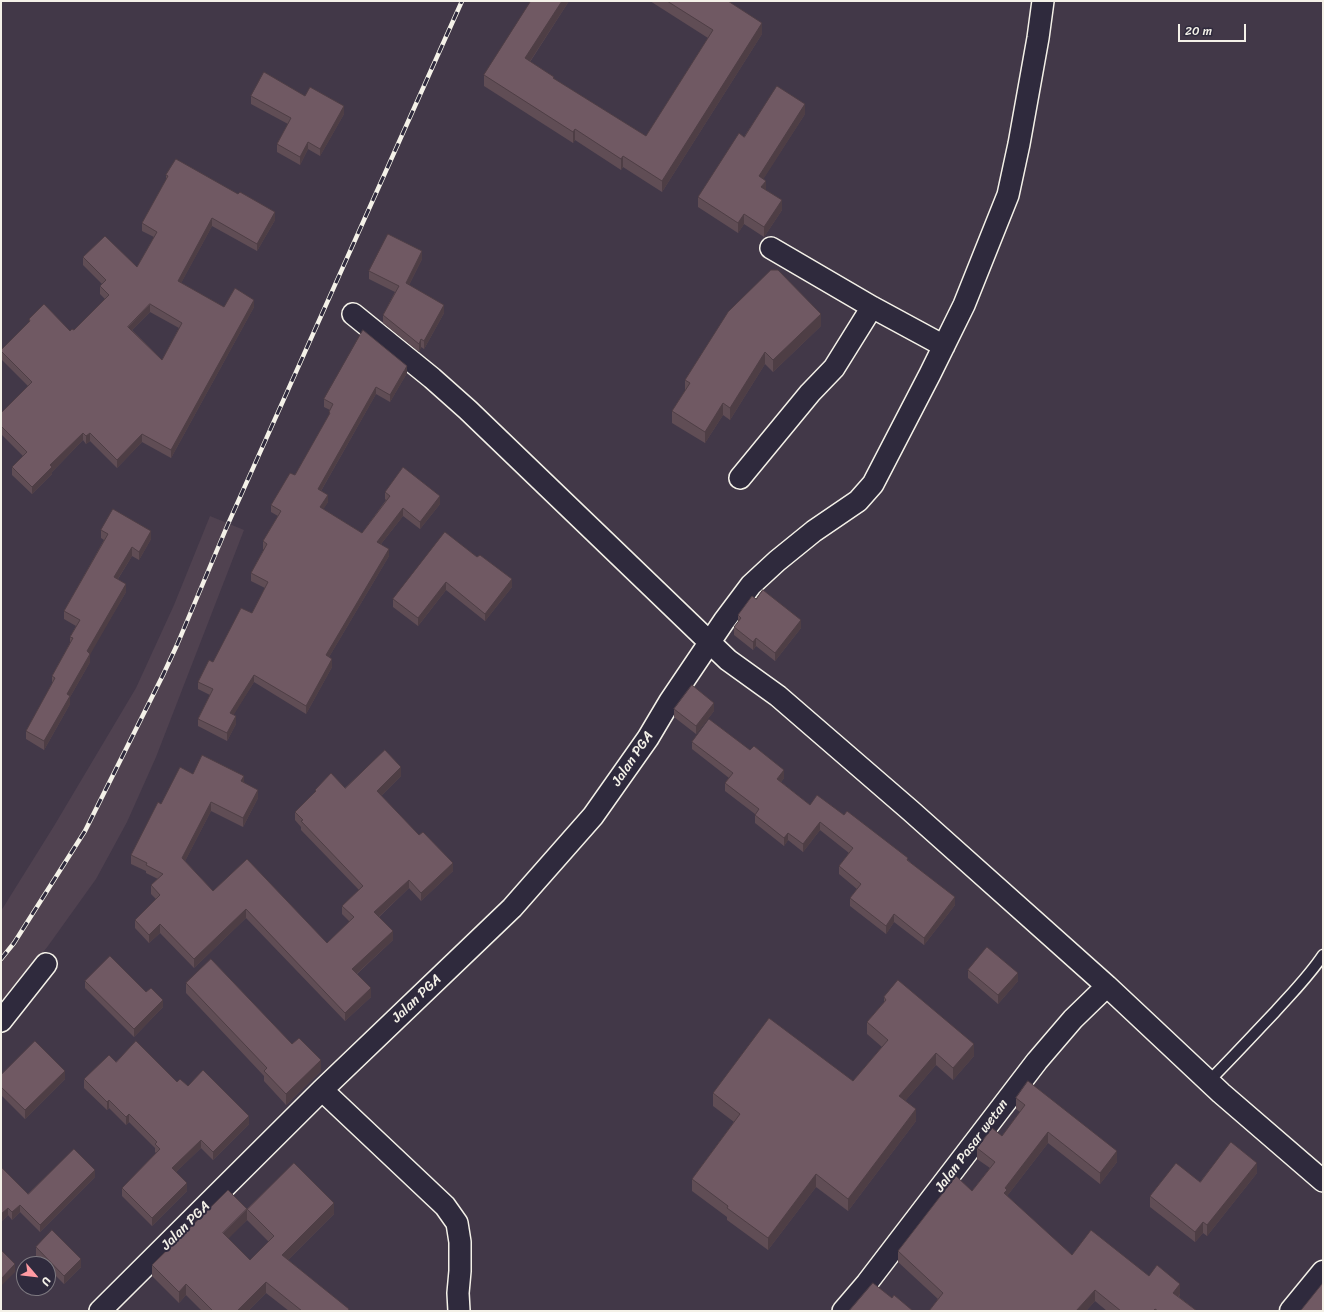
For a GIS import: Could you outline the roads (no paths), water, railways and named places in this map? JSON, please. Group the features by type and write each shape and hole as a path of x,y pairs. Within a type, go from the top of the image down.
{"main road":[{"path":"1291,1311 1323,1272"}],"street":[{"name":"Jalan PGA","path":"100,1311 322,1090 512,908 593,816 648,738 670,701 724,621 752,585 777,561 814,531 858,501 873,484 964,305 1008,195 1019,144 1043,1"},
{"path":"771,248 872,308 944,346"},
{"path":"740,478 810,393 834,368 872,308"},
{"path":"353,314 432,378 468,410 705,651 746,674 778,696 911,811 1107,986 1221,1093 1323,1181"},
{"path":"1,1021 46,964"},
{"name":"Jalan Pasar wetan","path":"842,1311 871,1277 1037,1061 1073,1019 1107,986"},
{"path":"322,1090 446,1206 457,1224 460,1242 458,1293 459,1311"}],"lane":[{"path":"1209,1081 1296,990 1314,970 1323,955"}],"railway":[{"path":"1,959 14,943 85,831 163,675 228,524 462,1"}]}
